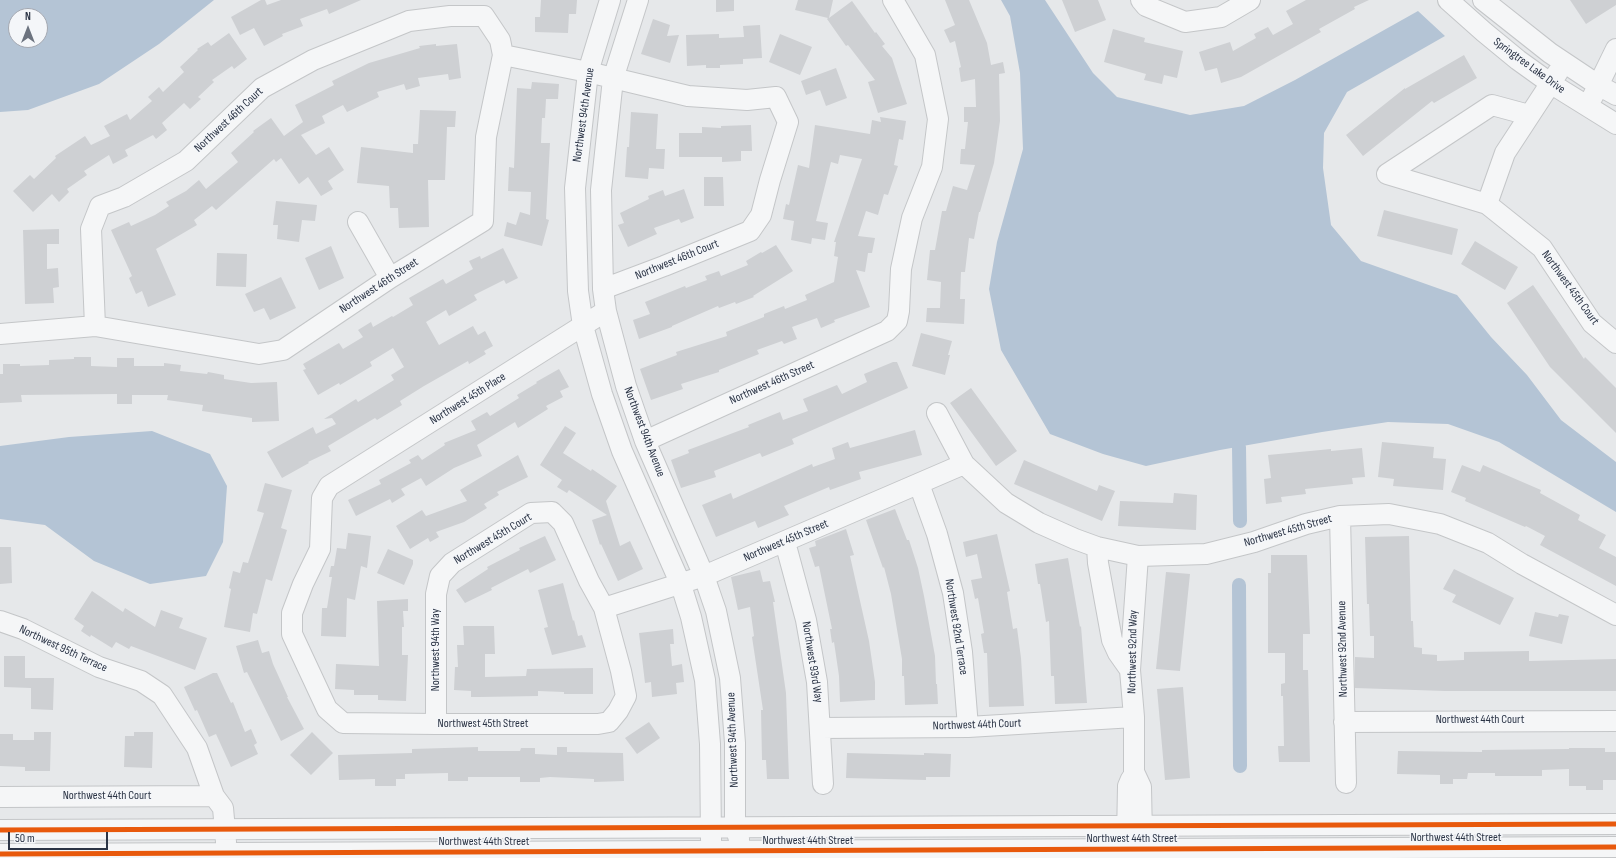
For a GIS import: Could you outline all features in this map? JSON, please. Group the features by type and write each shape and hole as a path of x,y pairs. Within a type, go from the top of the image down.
{"street":[{"name":"Northwest 94th Avenue","path":"610,0 588,72 575,188 578,291 583,326 602,394 622,451 681,584 691,617 705,680 710,744 712,855"},
{"name":"Northwest 94th Avenue","path":"638,0 613,79 600,190 603,289 606,311 626,386 645,441 704,576 716,611 730,678 735,743 736,827 742,855"},
{"name":"Northwest 46th Street","path":"645,441 887,331 897,321 899,311 901,269 912,218 932,167 938,119 925,55 893,0"},
{"path":"1141,0 1146,6 1185,22 1221,17 1250,0"},
{"name":"Springtree Lake Drive","path":"1448,0 1489,37 1550,83 1616,124"},
{"name":"Springtree Lake Drive","path":"1483,0 1550,53 1598,85 1616,95"},
{"name":"Northwest 46th Court","path":"95,326 91,229 100,206 124,197 186,161 262,88 313,60 409,22 450,16 484,16 500,40 503,56"},
{"path":"503,56 588,72 613,79"},
{"name":"Northwest 46th Street","path":"0,334 95,326 259,354 283,350 390,278 483,221 486,138 503,56"},
{"path":"1587,107 1598,85 1613,61"},
{"path":"1529,115 1492,105 1387,174 1487,204 1504,153 1565,63"},
{"name":"Northwest 46th Court","path":"603,289 750,231 761,215 788,122 776,97 747,100 688,96 613,79"},
{"name":"Northwest 45th Court","path":"1487,204 1542,248 1592,323 1616,343"},
{"path":"358,222 390,278"},
{"name":"Northwest 45th Place","path":"343,723 327,709 292,634 292,613 303,584 320,549 322,498 329,486 606,311"},
{"name":"Northwest 45th Street","path":"937,413 964,464 1006,503 1039,523 1097,547 1138,556 1206,554 1254,542 1306,524 1340,516 1389,514 1440,524 1488,543 1522,564 1616,615"},
{"name":"Northwest 45th Street","path":"343,723 598,724 609,722 618,711 626,696 604,608 704,576 964,464"},
{"name":"Northwest 92nd Terrace","path":"919,484 937,534 953,593 962,652 968,727"},
{"name":"Northwest 45th Court","path":"440,576 452,563 531,513 552,512 563,523 589,580 604,608"},
{"name":"Northwest 92nd Avenue","path":"1340,516 1346,783"},
{"name":"Northwest 93rd Way","path":"784,542 806,620 817,682 823,784"},
{"path":"1097,547 1098,563 1112,640 1118,653 1130,670"},
{"name":"Northwest 92nd Way","path":"1135,849 1135,826 1141,787 1134,772 1134,717 1130,670 1138,556"},
{"name":"Northwest 94th Way","path":"436,724 436,594 440,576"},
{"name":"Northwest 95th Terrace","path":"0,621 23,629 99,667 141,681 162,695 197,748 214,796 223,808 226,829 226,853"},
{"name":"Northwest 44th Court","path":"820,728 968,727 1134,717"},
{"name":"Northwest 44th Court","path":"1344,722 1616,720"},
{"name":"Northwest 44th Court","path":"0,797 214,796"},
{"path":"1511,824 1511,853"},
{"name":"Northwest 44th Street","path":"0,830 1616,824"},
{"name":"Northwest 44th Street","path":"0,854 226,853 742,855 1135,849 1167,854 1511,853 1616,847"}],"water":[{"path":"0,0 214,0 159,44 99,84 28,110 0,112"},
{"path":"1001,0 1045,0 1093,73 1117,97 1190,115 1244,106 1295,80 1418,11 1445,36 1347,92 1324,133 1323,168 1331,225 1361,261 1457,295 1491,337 1527,375 1561,420 1616,462 1616,512 1499,442 1448,424 1388,422 1220,450 1146,466 1103,454 1050,434 1001,350 989,289 997,242 1023,149 1020,73 1010,16"},
{"path":"152,431 210,454 227,486 223,542 206,576 150,584 94,561 45,525 0,519 0,446 69,437"}],"building":[{"path":"261,0 265,0 267,5 281,0 361,0 329,14 327,9 300,19 303,26 282,34 283,36 264,46 254,28 240,35 231,17"},
{"path":"541,0 577,0 576,14 569,14 568,33 535,32 535,17 540,17"},
{"path":"716,0 734,0 734,11 716,12"},
{"path":"798,0 833,0 829,18 852,1 875,33 876,32 885,44 882,46 892,58 907,104 878,113 868,82 875,80 848,45 846,46 827,19 828,18 795,10"},
{"path":"945,0 969,0 987,43 991,65 1003,62 1005,73 999,74 1000,121 994,163 979,212 974,239 969,238 965,272 961,272 960,299 965,299 964,324 926,322 927,308 940,308 941,282 927,280 930,250 935,250 942,211 946,211 953,186 967,190 975,165 960,164 961,149 965,149 968,122 964,122 964,107 976,107 975,79 961,82 959,68 961,67 955,41 950,43 944,30 955,25"},
{"path":"1062,0 1098,0 1106,20 1075,32"},
{"path":"1306,0 1369,0 1354,7 1355,9 1319,29 1321,32 1241,77 1221,83 1217,68 1205,71 1199,52 1230,42 1233,51 1256,38 1254,34 1268,27 1273,35 1293,24 1286,11"},
{"path":"1570,0 1616,0 1616,5 1586,24"},
{"path":"653,19 670,25 667,36 679,35 670,63 641,54"},
{"path":"760,25 762,58 743,59 743,64 720,65 720,68 706,68 706,65 687,66 686,35 719,34 719,38 744,37 743,26"},
{"path":"1113,29 1145,38 1144,42 1183,51 1177,78 1164,75 1162,84 1144,80 1146,74 1104,62"},
{"path":"229,33 247,59 234,69 232,66 212,80 214,82 198,97 201,99 190,109 184,103 162,123 167,130 156,139 153,135 125,150 128,156 113,164 109,155 84,171 87,175 67,189 69,192 59,202 52,194 33,212 13,191 30,175 34,179 56,158 55,156 85,136 91,145 110,136 104,126 127,114 130,120 152,101 148,97 159,87 163,92 184,72 180,67 198,50 197,49 208,42 211,46"},
{"path":"780,34 812,47 800,75 769,62"},
{"path":"436,44 436,46 457,44 461,78 449,80 448,74 418,78 420,86 406,90 404,84 377,92 379,97 347,112 343,105 322,116 325,123 301,135 316,155 329,147 344,170 328,181 333,189 321,196 308,177 299,184 281,158 276,162 274,159 216,210 212,206 194,220 197,225 156,249 176,295 148,307 142,291 136,294 129,278 132,276 111,230 129,222 131,226 155,215 169,206 166,202 186,191 199,180 206,189 238,162 231,153 254,132 253,131 271,118 284,136 303,122 295,105 334,85 332,81 369,63 420,48 419,46"},
{"path":"1464,55 1477,78 1434,103 1432,101 1363,156 1346,135 1405,88"},
{"path":"836,68 847,98 826,106 820,90 806,95 801,81"},
{"path":"532,82 559,84 558,99 546,99 545,118 542,118 541,143 550,143 546,219 549,220 542,246 504,236 507,222 516,225 520,212 530,215 531,192 508,191 509,167 514,168 517,88 531,89"},
{"path":"420,110 456,111 455,127 447,127 445,180 428,180 429,227 399,228 398,208 390,208 389,186 357,183 361,147 413,153 413,144 418,144"},
{"path":"631,112 658,114 656,149 665,149 664,169 649,168 648,179 625,177 627,147 629,147"},
{"path":"880,117 906,121 903,140 899,139 894,165 898,166 888,195 884,194 878,215 866,211 858,236 875,238 872,253 868,253 865,272 856,270 870,307 834,320 835,322 821,328 817,318 792,327 797,339 784,344 782,341 757,350 759,354 719,370 719,372 681,384 683,389 651,400 640,369 677,355 676,352 727,336 726,332 764,317 764,314 784,306 785,309 807,300 805,295 834,282 838,257 834,256 836,242 834,242 862,159 840,155 838,164 831,162 816,221 828,223 825,240 812,238 811,244 791,240 794,221 783,219 786,204 789,205 798,165 809,168 815,125 870,134 872,120 881,122"},
{"path":"751,125 752,151 741,151 741,161 722,162 722,157 679,157 679,133 702,133 702,127 721,128 721,126"},
{"path":"704,177 723,177 724,206 704,206"},
{"path":"684,189 694,218 681,223 679,219 654,228 657,234 628,247 618,225 624,223 620,213 649,199 648,196 663,190 665,196"},
{"path":"276,201 317,205 315,221 302,220 299,242 277,239 278,225 273,225"},
{"path":"1384,210 1458,229 1452,255 1377,236"},
{"path":"59,229 59,244 47,244 47,269 58,268 59,287 53,288 54,303 25,304 23,230"},
{"path":"1475,241 1518,267 1505,290 1461,264"},
{"path":"776,245 793,271 753,296 754,297 736,304 735,302 719,308 718,306 672,327 639,339 633,320 650,314 645,302 685,286 686,288 707,280 705,276 719,271 721,276 748,265 746,261"},
{"path":"331,246 344,278 319,290 305,258"},
{"path":"503,248 518,278 506,284 504,280 474,295 477,300 449,316 446,310 426,322 439,345 473,326 478,335 485,331 493,346 484,351 486,354 469,364 468,361 424,386 400,401 402,405 377,420 375,418 328,446 331,451 308,462 309,463 282,478 267,452 313,427 316,434 336,424 332,418 324,419 356,399 358,402 394,380 391,375 404,367 393,348 370,362 372,366 340,385 339,383 318,395 303,370 306,369 303,364 339,343 343,349 363,337 358,330 371,322 373,327 392,316 393,317 413,305 409,298 443,279 446,284 473,269 469,261 480,256 481,259"},
{"path":"217,253 247,254 246,287 216,286"},
{"path":"281,277 296,308 270,320 264,308 254,312 245,294"},
{"path":"1533,285 1584,359 1585,357 1616,388 1616,433 1550,367 1507,303"},
{"path":"921,333 952,341 945,375 912,366"},
{"path":"74,357 91,357 91,366 117,367 117,358 134,358 134,366 164,366 164,363 181,365 180,371 207,374 208,372 224,375 224,379 251,383 277,382 279,421 252,422 252,418 202,411 203,405 167,400 168,395 132,395 132,404 117,404 117,394 21,395 22,402 0,403 0,374 3,374 3,364 20,364 20,366 49,365 49,360 74,359"},
{"path":"893,362 897,362 908,388 792,439 794,444 762,457 760,453 714,471 716,477 681,488 671,460 689,453 688,450 749,427 748,425 780,412 783,420 808,411 803,399 837,385 842,394 867,382 864,374"},
{"path":"559,369 569,387 560,391 563,397 546,406 548,409 518,428 515,422 477,445 482,456 454,468 426,486 421,478 401,489 405,495 392,503 390,499 356,516 348,500 381,484 379,480 411,463 409,460 418,455 422,460 445,445 444,443 476,430 471,421 487,412 490,416 519,398 517,395 537,383 536,382"},
{"path":"971,388 1017,451 996,466 950,403"},
{"path":"565,426 576,433 563,453 591,471 592,469 617,486 606,501 620,546 630,541 643,569 618,581 601,544 600,545 592,520 607,515 569,490 567,493 557,487 562,480 540,465"},
{"path":"915,430 922,455 859,472 861,479 830,490 829,487 784,506 789,515 758,528 755,521 716,537 702,505 731,493 733,499 812,464 813,467 835,459 832,448 848,442 850,448"},
{"path":"1382,442 1434,447 1433,458 1446,459 1443,490 1393,486 1394,479 1378,477"},
{"path":"1362,448 1365,477 1352,478 1353,484 1305,489 1306,494 1281,497 1282,502 1266,504 1264,479 1271,478 1268,455 1331,449 1331,451"},
{"path":"518,455 528,477 497,492 499,495 484,504 487,508 464,522 436,532 439,537 430,542 428,538 410,549 396,526 422,510 426,516 467,501 460,490"},
{"path":"1024,460 1097,491 1099,485 1115,491 1102,521 1014,484"},
{"path":"1462,465 1480,472 1483,465 1541,490 1540,493 1580,515 1578,520 1606,535 1599,548 1616,557 1616,586 1540,545 1545,536 1526,526 1525,527 1465,501 1466,498 1451,492"},
{"path":"265,483 292,490 281,528 287,530 272,581 266,579 257,614 253,613 250,632 224,627 231,589 229,588 233,571 240,573 243,562 248,563 264,513 257,511"},
{"path":"1174,493 1197,495 1196,530 1118,526 1120,501 1173,503"},
{"path":"895,509 907,540 909,540 918,568 935,656 938,704 905,705 902,659 891,594 884,567 883,568 866,520"},
{"path":"846,529 854,555 850,556 869,641 875,682 875,700 840,702 839,676 834,642 832,643 830,629 832,629 819,566 815,567 809,548 816,546 815,541"},
{"path":"348,533 371,536 367,568 361,566 355,600 347,598 346,637 321,636 322,608 327,608 332,577 329,577 331,566 334,566 337,548 346,549"},
{"path":"997,534 1010,591 1007,592 1013,629 1017,628 1021,658 1024,706 989,707 987,653 984,653 981,634 984,633 978,598 975,599 971,580 982,578 977,554 966,557 963,542"},
{"path":"545,536 556,560 530,573 528,569 491,588 492,590 465,603 456,590 488,569 487,567 520,550 519,548"},
{"path":"1409,536 1411,621 1413,621 1414,647 1422,648 1422,654 1437,655 1437,661 1464,660 1464,652 1529,651 1529,661 1616,659 1616,691 1445,691 1355,688 1355,657 1374,658 1374,636 1370,636 1369,604 1367,604 1365,537"},
{"path":"0,547 11,547 12,583 0,584"},
{"path":"388,549 413,560 413,564 404,585 377,573"},
{"path":"1271,555 1307,555 1310,634 1303,634 1303,670 1308,670 1310,762 1279,762 1278,746 1284,746 1283,696 1281,696 1281,684 1285,683 1285,653 1268,653 1268,573 1271,573"},
{"path":"1068,558 1080,627 1081,626 1087,703 1055,704 1054,676 1051,676 1049,621 1046,622 1035,564"},
{"path":"1454,569 1514,598 1500,625 1452,602 1456,595 1443,589"},
{"path":"760,570 763,582 770,581 775,602 773,602 786,693 789,779 767,779 766,760 762,760 761,710 763,710 752,637 754,636 750,607 738,610 731,577"},
{"path":"1166,572 1190,574 1180,671 1156,669"},
{"path":"563,583 578,636 582,635 586,647 552,655 544,628 548,627 538,590"},
{"path":"92,591 123,612 125,608 155,627 161,610 183,618 179,628 207,638 195,670 131,646 129,649 116,642 112,648 91,635 90,637 81,631 84,626 74,619"},
{"path":"408,599 408,611 403,611 404,627 402,627 402,655 408,655 406,701 378,700 378,695 354,695 354,690 335,689 336,664 379,666 377,601"},
{"path":"1535,612 1558,617 1559,614 1569,616 1562,644 1529,636"},
{"path":"463,626 494,626 495,654 485,654 485,677 526,676 527,669 593,668 593,694 564,694 564,692 538,691 538,696 471,697 471,691 454,690 455,667 458,667 457,645 464,645"},
{"path":"673,629 674,644 670,644 672,666 682,664 684,682 676,683 677,694 652,697 651,682 645,683 639,633"},
{"path":"258,640 262,653 269,651 287,697 304,729 281,741 247,672 244,673 236,646"},
{"path":"4,656 25,656 25,678 54,678 53,710 31,709 31,688 4,687"},
{"path":"213,673 217,673 231,703 233,702 245,732 251,729 257,743 254,745 258,754 231,767 216,734 209,737 197,710 195,711 184,687"},
{"path":"1183,687 1190,778 1165,780 1157,689"},
{"path":"649,722 660,738 637,754 625,738"},
{"path":"34,732 51,732 50,771 25,771 25,767 0,766 0,734 13,734 13,740 34,740"},
{"path":"134,732 153,732 152,768 124,767 125,736 134,736"},
{"path":"312,732 333,753 311,775 290,755"},
{"path":"478,747 478,751 520,751 521,748 535,748 535,754 557,755 557,747 567,747 567,752 623,753 624,781 594,782 594,779 550,777 540,778 540,782 520,782 520,777 468,777 468,781 448,781 448,773 405,774 405,779 396,779 396,786 375,786 375,779 339,780 338,755 412,753 412,749"},
{"path":"1605,748 1605,752 1616,752 1616,780 1603,780 1603,790 1586,790 1586,786 1569,786 1569,769 1542,770 1542,776 1495,776 1495,773 1468,773 1467,779 1453,779 1453,784 1440,784 1440,775 1397,774 1398,751 1482,752 1482,750"},
{"path":"847,753 924,755 924,753 951,754 950,777 926,777 926,780 846,778"}],"waterway":[{"path":"1239,447 1240,521"},
{"path":"1239,585 1240,766"}],"cycle path":[{"path":"0,830 1616,824"},
{"path":"0,854 1616,847"}]}
